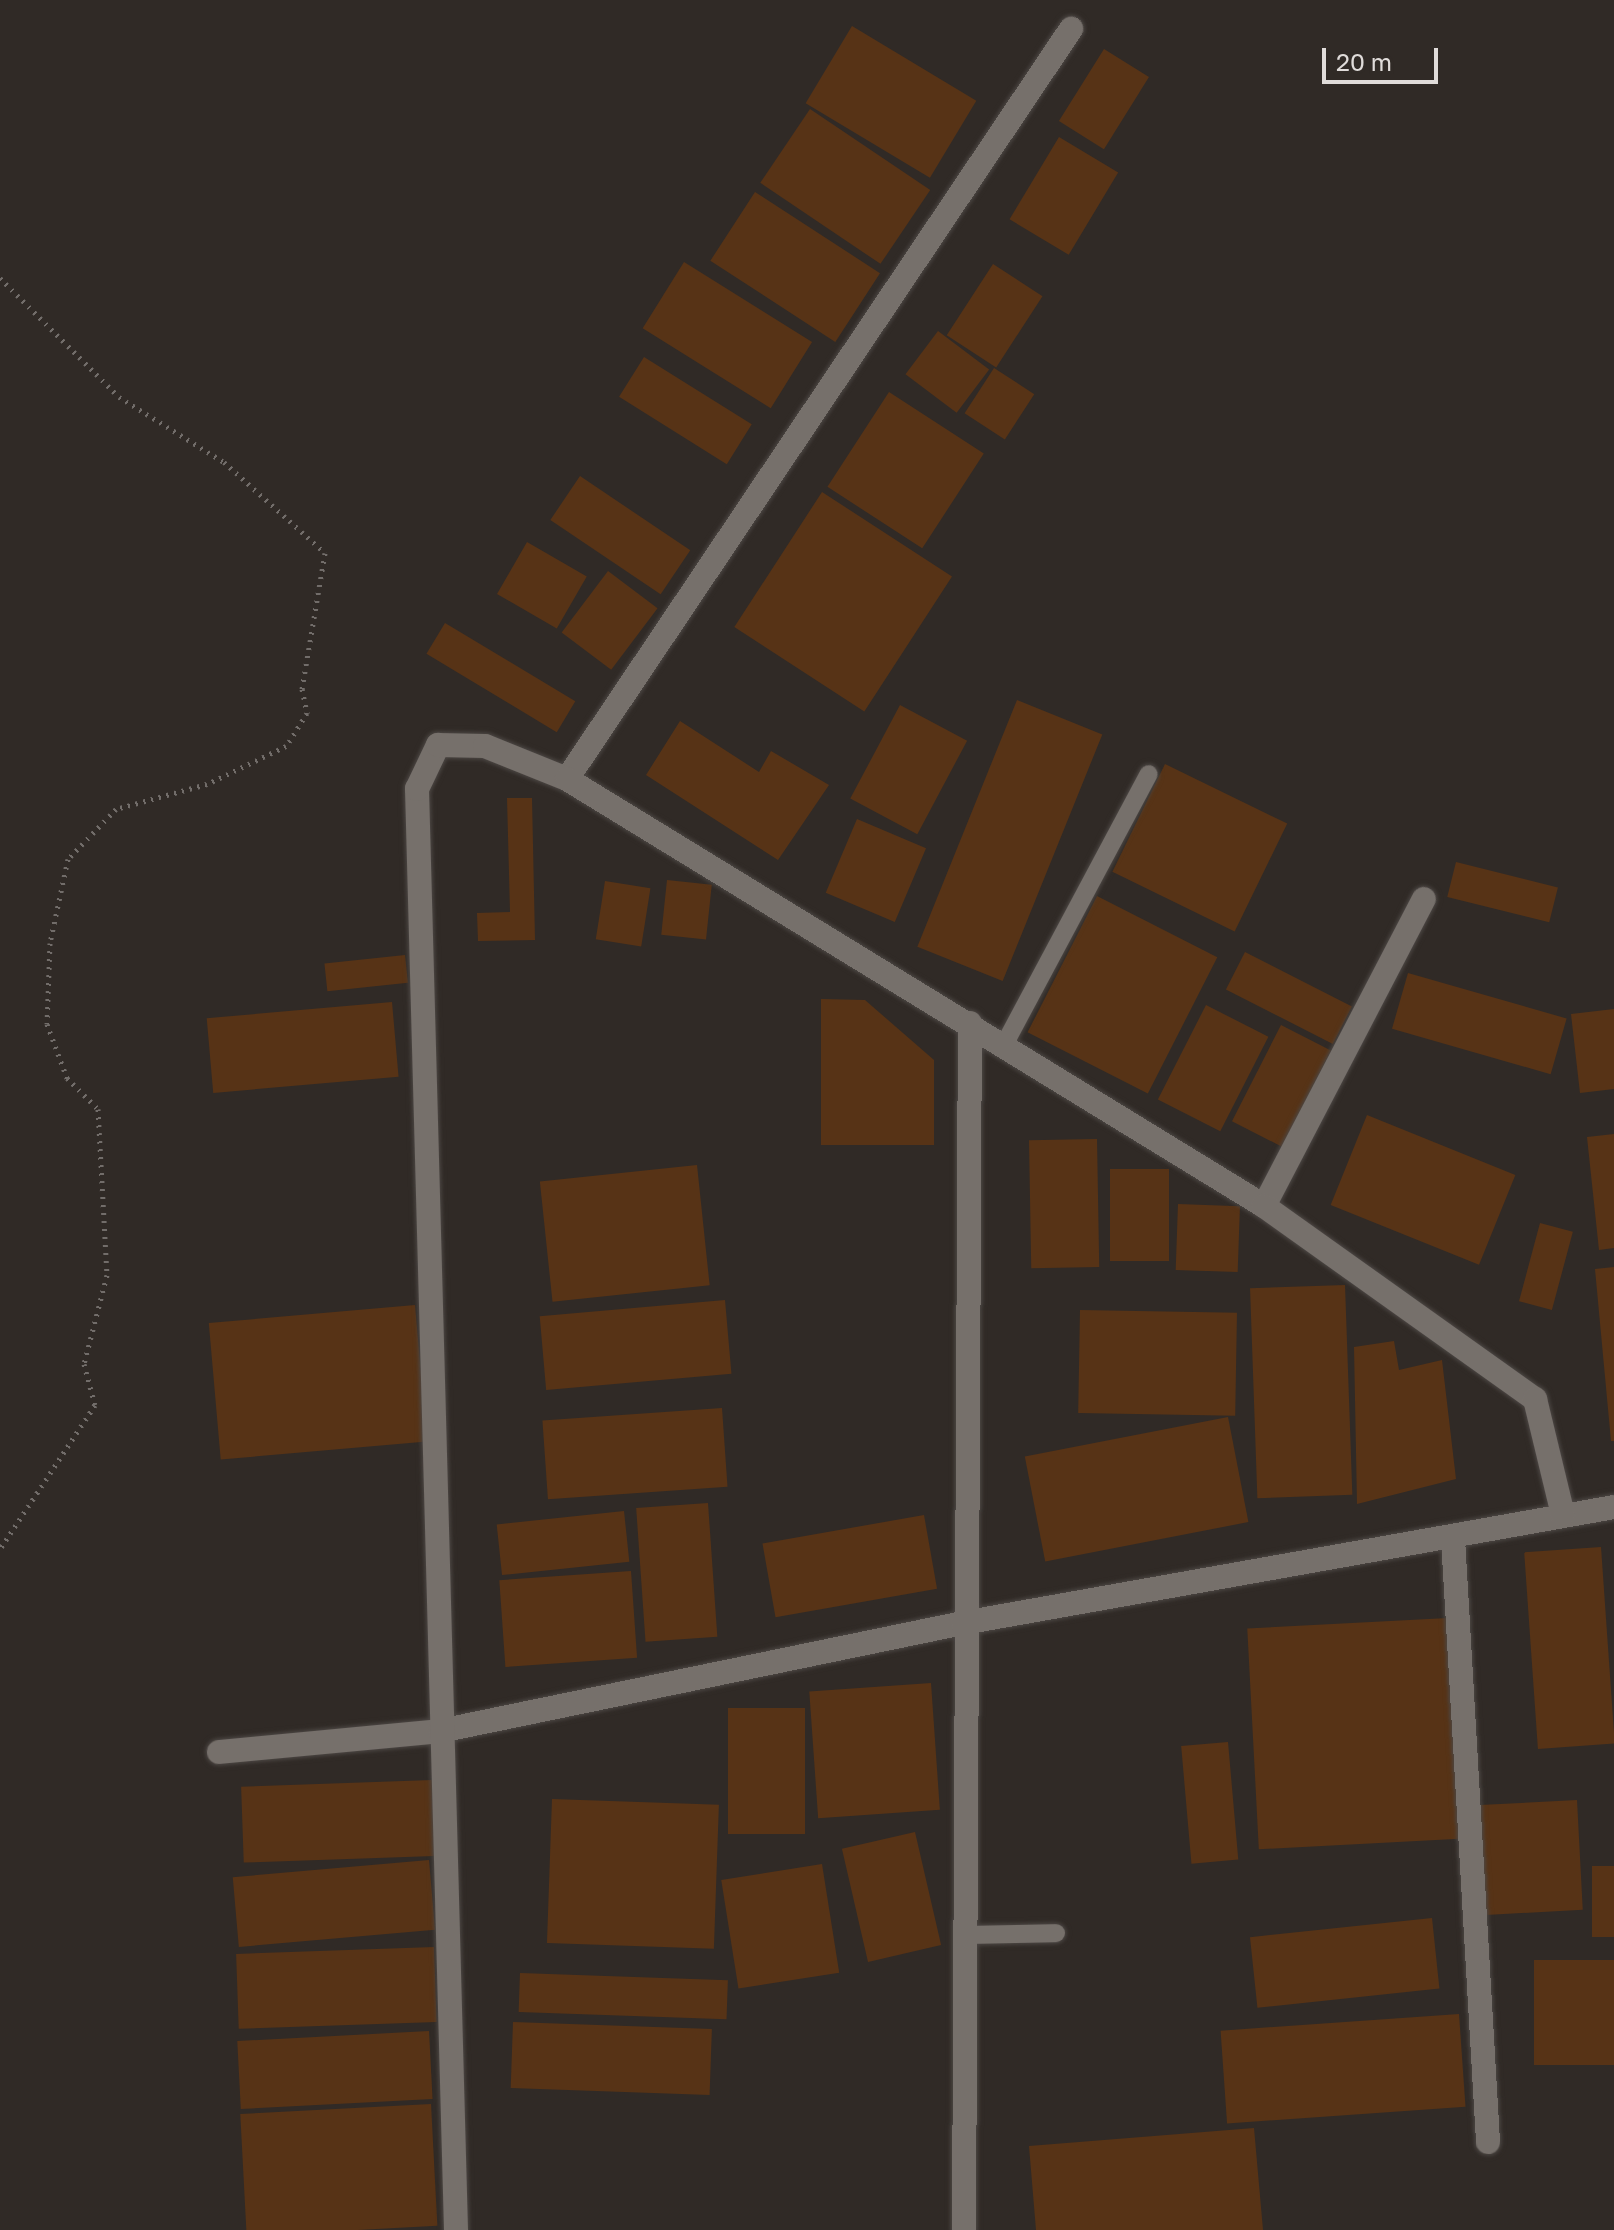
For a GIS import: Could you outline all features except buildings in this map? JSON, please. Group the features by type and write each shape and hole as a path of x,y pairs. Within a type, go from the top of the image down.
{"street":[{"path":"567,779 1071,29"},
{"path":"456,2230 440,1731 417,789 438,745 485,746 567,779 970,1023 1264,1206 1535,1399 1563,1515"},
{"path":"1264,1206 1424,899"},
{"path":"964,2230 963,1623 970,1023"},
{"path":"219,1752 440,1731 963,1623 1614,1507"},
{"path":"1453,1538 1488,2142"}],"lane":[{"path":"1004,1045 1149,774"},
{"path":"964,1935 1056,1933"}],"path":[{"path":"0,278 119,397 224,462 325,553 302,689 307,713 286,746 207,784 116,809 68,859 50,943 47,1024 67,1078 98,1109 107,1275 84,1364 95,1405 11,1523 0,1549"}]}
